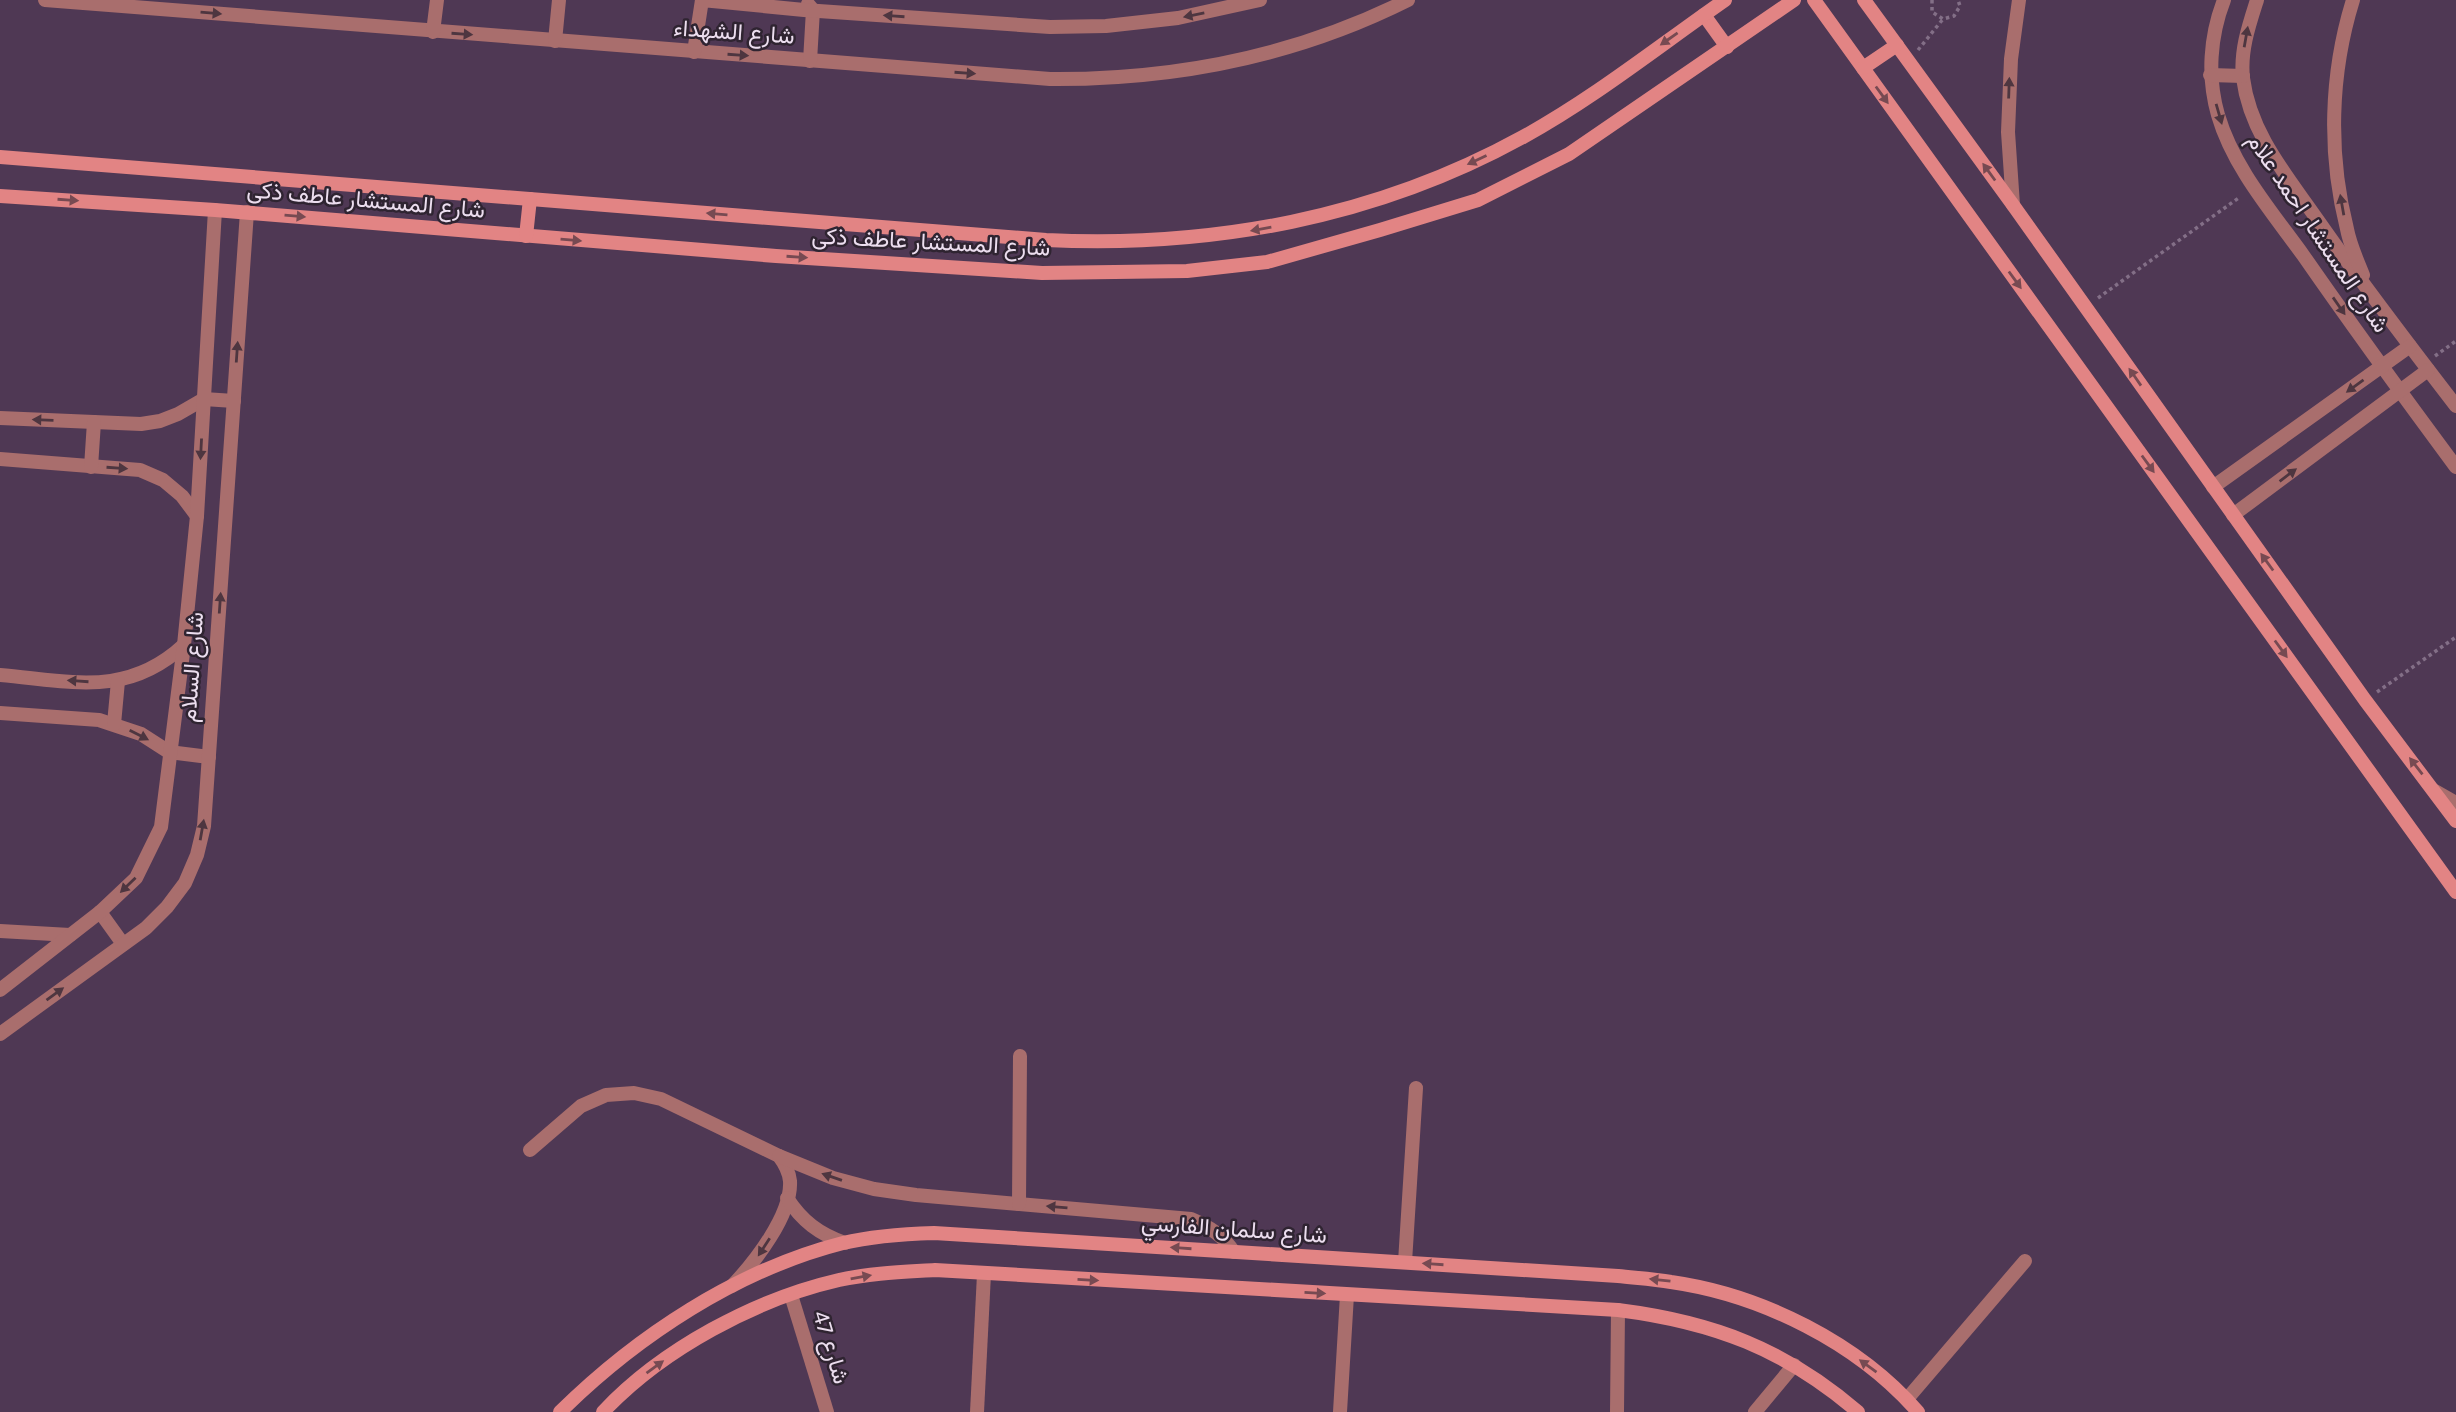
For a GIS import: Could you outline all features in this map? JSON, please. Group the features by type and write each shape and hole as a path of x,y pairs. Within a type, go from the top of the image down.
{"street":[{"name":"شارع الشهداء","path":"45,0 149,4 433,32 1050,79 1148,75 1196,69 1268,53 1338,31 1408,0"},
{"path":"433,32 437,0"},
{"path":"555,41 559,0"},
{"name":"شارع الشهداء","path":"702,0 809,5 1022,26 1078,27 1178,18 1260,0"},
{"path":"694,52 702,0"},
{"name":"شارع المستشار عاطف ذكى","path":"0,157 1046,240 1136,242 1225,235 1302,221 1356,206 1399,193 1482,158 1560,115 1725,0"},
{"name":"شارع المستشار عاطف ذكى","path":"0,196 247,212 766,255 1042,273 1187,271 1266,262 1478,200 1569,154 1794,0"},
{"path":"1814,0 2456,892"},
{"path":"1864,0 2365,700 2456,821"},
{"path":"2013,205 2008,132 2011,59 2019,0"},
{"name":"شارع المستشار احمد علام","path":"2224,0 2215,22 2210,75 2218,115 2233,152 2254,187 2381,367 2456,467"},
{"name":"شارع المستشار احمد علام","path":"2258,0 2245,34 2243,76 2249,107 2262,139 2369,293 2456,406"},
{"path":"2353,0 2343,33 2334,99 2335,165 2347,230 2369,293"},
{"path":"809,5 810,61"},
{"path":"1704,15 1727,47"},
{"path":"1863,68 1897,45"},
{"path":"2210,75 2243,76"},
{"path":"526,236 530,199"},
{"name":"شارع السلام","path":"0,990 100,912 136,878 161,827 197,516 215,210"},
{"name":"شارع السلام","path":"0,1034 146,928 167,907 185,883 197,855 204,826 247,212"},
{"path":"2213,487 2410,346"},
{"path":"2233,516 2400,392 2426,367"},
{"path":"0,418 141,424 178,414 204,399 234,401"},
{"path":"91,467 94,422"},
{"path":"0,459 140,470 163,480 182,496 197,516"},
{"path":"0,676 118,681 152,670 184,645"},
{"path":"114,724 118,681"},
{"path":"0,712 99,720 141,734 169,752 209,757"},
{"path":"2435,791 2456,803"},
{"path":"100,912 123,944"},
{"path":"0,931 70,935"},
{"path":"1019,1204 1020,1056"},
{"path":"1405,1262 1416,1088"},
{"path":"530,1150 581,1106 606,1095 634,1093 662,1099 779,1156 833,1178 874,1189 1191,1219 1208,1226 1223,1237 1234,1252"},
{"path":"729,1288 754,1262 774,1232 787,1198 790,1183 788,1169 779,1156"},
{"path":"787,1198 805,1222 817,1231 845,1243"},
{"name":"شارع سلمان الفارسي","path":"560,1412 633,1347 729,1288 810,1253 845,1243 889,1235 934,1233 1618,1276 1673,1282 1727,1294 1779,1314 1828,1339 1874,1370 1918,1412"},
{"path":"1907,1399 2025,1261"},
{"path":"603,1412 650,1370 694,1340 741,1315 791,1295 838,1281 886,1272 935,1270 1618,1310 1663,1316 1708,1327 1752,1343 1827,1386 1858,1412"},
{"path":"976,1412 984,1274"},
{"name":"شارع 47","path":"791,1295 827,1412"},
{"path":"1340,1412 1347,1295"},
{"path":"1617,1412 1618,1310"},
{"path":"1755,1412 1794,1365"}],"path":[{"path":"1931,0 1932,12 1943,19"},
{"path":"1909,62 1943,19 1954,16 1959,6 1958,0"},
{"path":"2085,307 2254,187"},
{"path":"2426,367 2456,341"},
{"path":"2365,700 2456,637"}]}
